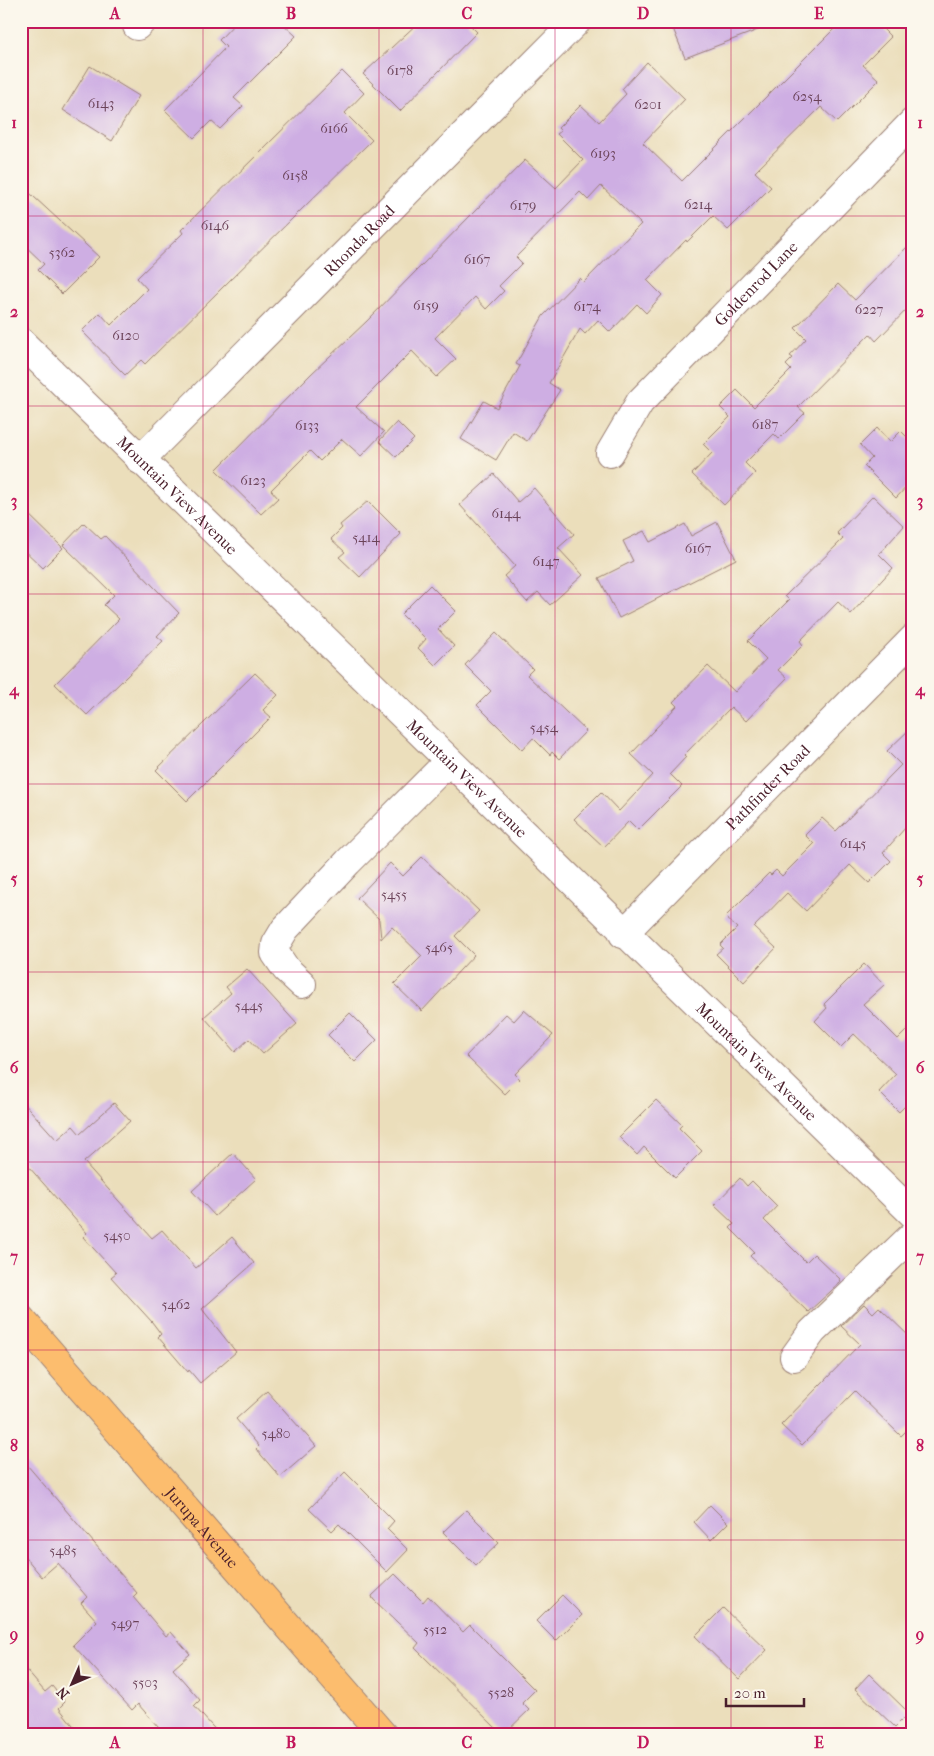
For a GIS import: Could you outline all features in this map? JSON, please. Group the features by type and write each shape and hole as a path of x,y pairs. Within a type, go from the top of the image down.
{"main road":[{"name":"Jurupa Avenue","path":"21,1320 383,1735"}],"street":[{"name":"Rhonda Road","path":"140,460 577,21"},
{"name":"Goldenrod Lane","path":"610,453 640,402 913,122"},
{"name":"Mountain View Avenue","path":"21,342 623,934 913,1214"},
{"name":"Pathfinder Road","path":"623,934 913,639"},
{"path":"302,984 286,969 275,953 276,944 285,929 348,862 448,762"},
{"path":"794,1357 812,1332 913,1235"}],"building":[{"path":"237,21 280,21 296,36 234,98 243,106 220,129 211,121 194,138 165,110 226,47 219,40"},
{"path":"420,21 466,21 477,32 400,111 363,74"},
{"path":"670,21 775,21 776,23 685,58"},
{"path":"842,21 875,21 891,37 863,65 879,80 837,122 821,107 755,172 771,187 728,230 713,216 687,242 686,240 647,280 662,295 646,313 637,304 610,332 598,320 585,334 580,329 549,383 560,390 527,441 513,432 496,460 461,439 484,401 497,408 520,366 516,364 543,316 580,278 584,282 641,224 601,186 588,200 580,192 516,257 522,263 499,286 504,291 486,309 475,297 435,338 456,359 437,377 412,351 356,407 384,432 361,456 342,439 320,461 310,451 271,490 278,498 261,514 216,470 311,374 367,321 525,160 556,188 583,160 557,134 561,131 558,128 581,105 599,122 626,94 622,89 647,62 685,99 643,143 682,181"},
{"path":"90,66 139,96 112,141 63,110"},
{"path":"342,71 364,93 345,113 372,140 145,364 141,360 125,375 82,331 100,313 111,325 147,289 137,278 183,233 181,230"},
{"path":"21,185 99,257 62,294 38,270 44,264 21,242"},
{"path":"913,241 913,303 876,341 870,334 798,407 805,413 779,439 774,434 745,463 755,473 724,505 692,474 712,453 703,444 730,417 720,407 737,390 754,407 791,370 786,365 793,358 790,356 806,339 795,328 838,284 855,300"},
{"path":"397,422 414,439 396,457 379,441"},
{"path":"877,428 890,442 901,431 913,443 913,480 896,498 864,466 872,458 860,445"},
{"path":"494,474 518,502 534,488 574,534 558,548 583,575 550,605 538,592 527,602 504,576 515,566 460,505"},
{"path":"873,496 904,526 879,554 893,568 851,614 838,602 800,641 803,645 778,670 787,678 746,721 731,707 684,755 686,757 670,774 682,786 638,830 629,821 604,847 574,819 601,792 619,811 653,775 631,754 677,706 673,702 708,666 735,692 766,659 748,641 789,600 785,596 843,539 837,533"},
{"path":"368,501 401,534 360,577 339,557 345,552 331,539 342,528 340,525"},
{"path":"21,507 63,548 43,568 21,547"},
{"path":"717,522 736,559 619,618 599,578 633,561 623,541 644,531 650,542 685,524 691,536"},
{"path":"84,523 101,539 105,536 179,613 157,636 163,641 87,715 55,684 119,619 104,605 114,595 63,545"},
{"path":"430,585 456,611 438,629 454,646 435,665 418,648 426,639 401,614"},
{"path":"496,633 533,669 527,675 586,731 559,759 552,752 550,755 533,738 522,750 477,705 491,691 465,665"},
{"path":"255,673 278,695 263,710 271,717 187,801 156,770"},
{"path":"913,726 913,819 883,853 891,861 869,883 850,865 806,911 787,893 754,927 776,948 744,982 716,954 723,948 720,945 737,928 725,917 769,873 771,875 776,870 782,876 814,844 805,835 822,818 836,831 901,765 887,751"},
{"path":"422,857 479,911 455,936 474,955 422,1011 394,984 422,956 392,927 381,939 379,919 357,898 390,863 403,876"},
{"path":"864,964 884,985 863,1004 898,1039 913,1024 913,1098 899,1112 879,1092 896,1074 854,1034 841,1047 815,1021 827,1008 824,1004"},
{"path":"247,969 297,1024 263,1054 249,1039 235,1052 204,1017 231,993 226,987"},
{"path":"524,1010 553,1035 515,1074 520,1079 505,1094 466,1056 506,1014 514,1021"},
{"path":"350,1013 377,1040 355,1062 328,1035"},
{"path":"21,1100 57,1140 73,1126 80,1134 114,1103 130,1121 84,1162 152,1238 162,1230 196,1268 232,1237 254,1263 202,1309 236,1352 200,1383 158,1337 161,1334 152,1322 111,1277 116,1273 83,1237 87,1233 21,1158"},
{"path":"656,1100 682,1125 679,1128 702,1151 675,1178 644,1147 637,1155 619,1137"},
{"path":"233,1153 256,1179 215,1216 192,1191"},
{"path":"740,1178 747,1186 752,1181 777,1206 764,1220 806,1262 814,1254 840,1279 841,1282 808,1312 750,1256 754,1252 730,1228 734,1224 714,1205"},
{"path":"864,1304 873,1313 879,1307 913,1340 913,1424 901,1436 855,1391 802,1445 781,1425 860,1344 841,1326"},
{"path":"267,1391 316,1446 280,1477 256,1449 259,1446 236,1419"},
{"path":"21,1458 137,1593 133,1597 166,1636 171,1632 190,1654 173,1669 200,1700 194,1706 220,1735 165,1735 138,1704 132,1710 73,1645 97,1621 81,1603 87,1597 58,1563 42,1577 21,1552"},
{"path":"345,1472 394,1521 387,1529 408,1550 387,1572 339,1524 332,1531 309,1509"},
{"path":"710,1505 728,1523 711,1540 694,1522"},
{"path":"466,1510 499,1543 476,1565 443,1532"},
{"path":"395,1574 423,1602 428,1596 463,1632 470,1625 535,1690 522,1703 529,1710 503,1735 415,1648 419,1643 373,1599 372,1596"},
{"path":"562,1595 582,1615 556,1641 536,1621"},
{"path":"723,1608 767,1650 739,1679 695,1636"},
{"path":"21,1664 45,1692 52,1686 65,1702 59,1708 81,1735 21,1735"},
{"path":"869,1674 909,1713 895,1727 855,1689"}]}
